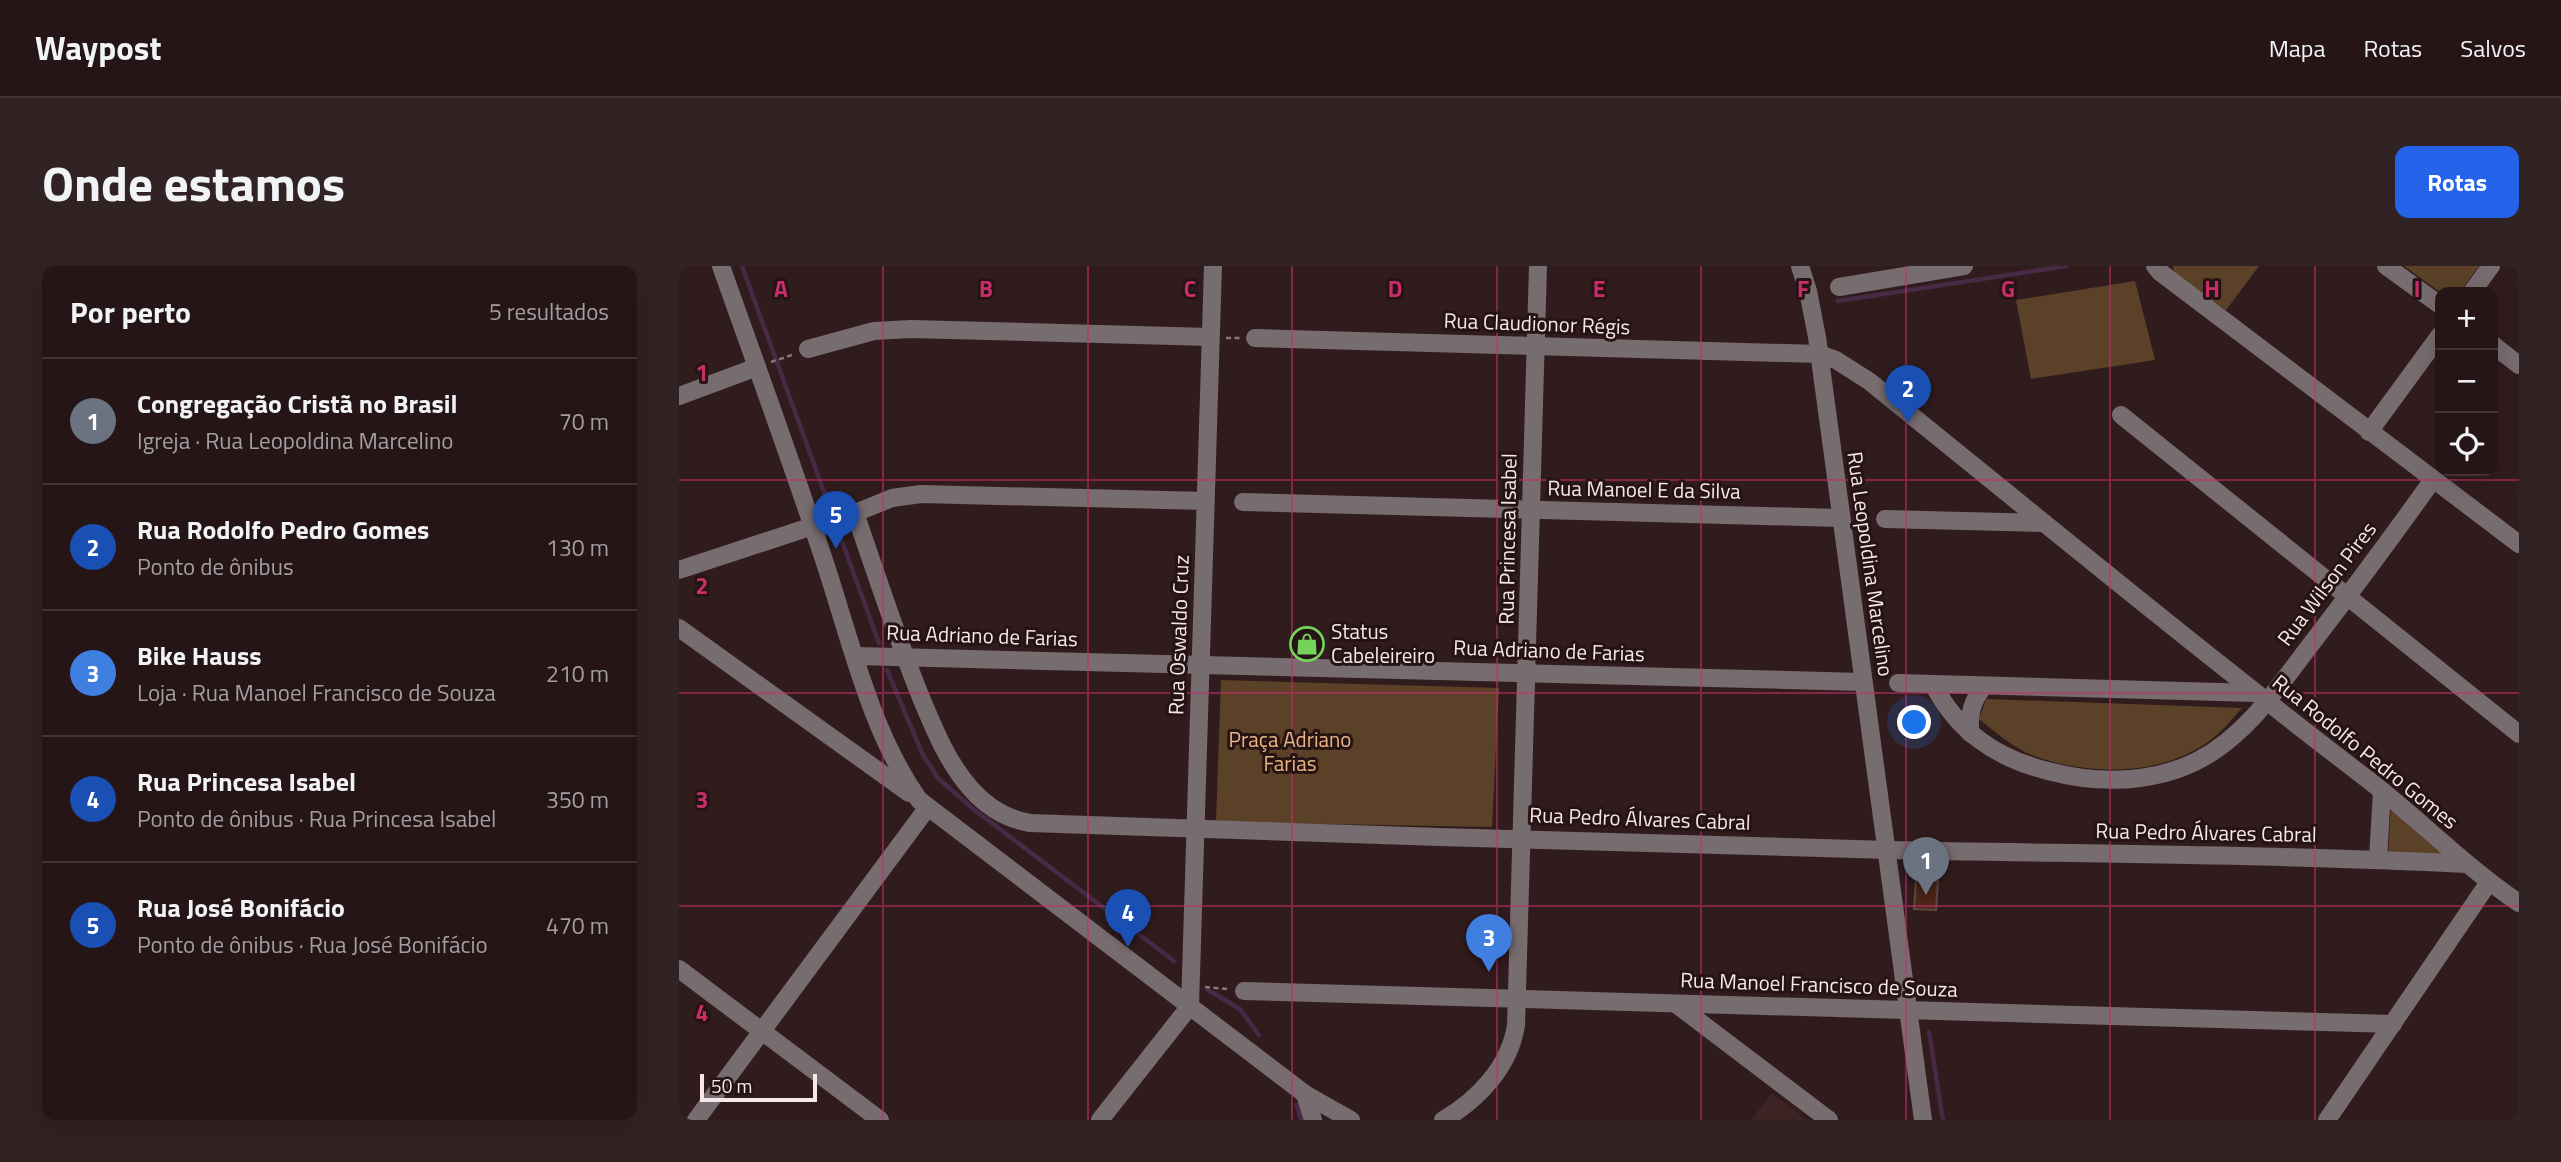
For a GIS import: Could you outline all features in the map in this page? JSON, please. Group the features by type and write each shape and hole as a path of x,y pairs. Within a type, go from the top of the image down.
{"street":[{"path":"721,266 893,759 923,804"},
{"name":"Rua Oswaldo Cruz","path":"1190,1006 1213,266"},
{"name":"Rua Princesa Isabel","path":"1443,1120 1478,1094 1502,1065 1514,1039 1518,999 1523,839 1538,266"},
{"name":"Rua Leopoldina Marcelino","path":"1800,266 1808,291 1819,354 1923,1120"},
{"path":"1839,287 1965,266"},
{"path":"2155,266 2432,481 2519,544"},
{"path":"2386,266 2435,301"},
{"path":"2476,287 2491,266"},
{"path":"808,349 874,331 911,329 1210,337"},
{"name":"Rua Claudionor Régis","path":"1255,338 1819,354"},
{"path":"2369,432 2435,342"},
{"path":"2498,349 2519,365"},
{"name":"Rua Rodolfo Pedro Gomes","path":"1819,354 1836,360 1869,381 2260,697 2382,791 2489,882 2519,903"},
{"path":"679,396 757,367"},
{"path":"2121,415 2519,734"},
{"name":"Rua Wilson Pires","path":"1933,684 1950,713 1970,733 2014,760 2038,769 2088,779 2130,780 2173,771 2207,756 2243,727 2260,697 2348,597 2432,481"},
{"path":"904,657 855,513 892,498 921,494 1205,501"},
{"name":"Rua Manoel E da Silva","path":"1243,502 1840,518"},
{"path":"1885,519 2044,523"},
{"path":"679,570 813,526"},
{"path":"679,628 923,804 1305,1094 1351,1120"},
{"name":"Rua Adriano de Farias","path":"856,656 1863,682"},
{"name":"Rua Pedro Álvares Cabral","path":"904,657 948,756 971,789 1006,817 1030,823 1886,850 2378,859 2467,864"},
{"path":"1898,684 2260,697"},
{"path":"1970,733 1970,711 1984,686"},
{"path":"2378,859 2382,791"},
{"path":"696,1120 762,1032 923,804"},
{"path":"2327,1120 2489,882"},
{"path":"679,969 880,1120"},
{"name":"Rua Manoel Francisco de Souza","path":"1244,991 2393,1024"},
{"path":"1676,1004 1829,1120"},
{"path":"1100,1120 1190,1006"},
{"path":"1305,1094 1313,1120"}],"path":[{"path":"1210,337 1255,338"},
{"path":"757,367 808,349"},
{"path":"1840,518 1885,519"},
{"path":"1191,985 1244,991"}],"shaded area":[{"path":"1772,1093 1807,1120 1751,1120"}],"green space":[{"path":"2173,266 2259,266 2226,310 2174,274"},
{"path":"2404,266 2479,266 2464,287 2435,288"},
{"path":"2135,281 2155,360 2031,379 2016,300"},
{"name":"Praça Adriano Farias","path":"1221,680 1499,688 1492,827 1216,822"},
{"path":"1986,699 2242,708 2220,732 2201,747 2180,757 2133,769 2108,769 2083,768 2060,763 2021,750 1979,719"},
{"path":"2391,805 2449,849 2443,857 2388,854"}],"building":[{"path":"1916,879 1938,881 1936,910 1914,909"}],"waterway":[{"path":"742,266 879,643"},
{"path":"1838,301 2067,266"},
{"path":"887,670 923,755 938,778 972,808 1174,961"},
{"path":"1208,990 1240,1009 1259,1035"},
{"path":"1929,1032 1943,1120"},
{"path":"1297,1105 1301,1120"}],"place":[{"name":"Rua Rodolfo Pedro Gomes","path":"1908,423"},
{"name":"Rua José Bonifácio","path":"836,549"},
{"name":"Status Cabeleireiro","path":"1307,644"},
{"name":"Congregação Cristã no Brasil","path":"1926,895"},
{"name":"Rua Princesa Isabel","path":"1128,947"},
{"name":"Bike Hauss","path":"1489,972"}]}
